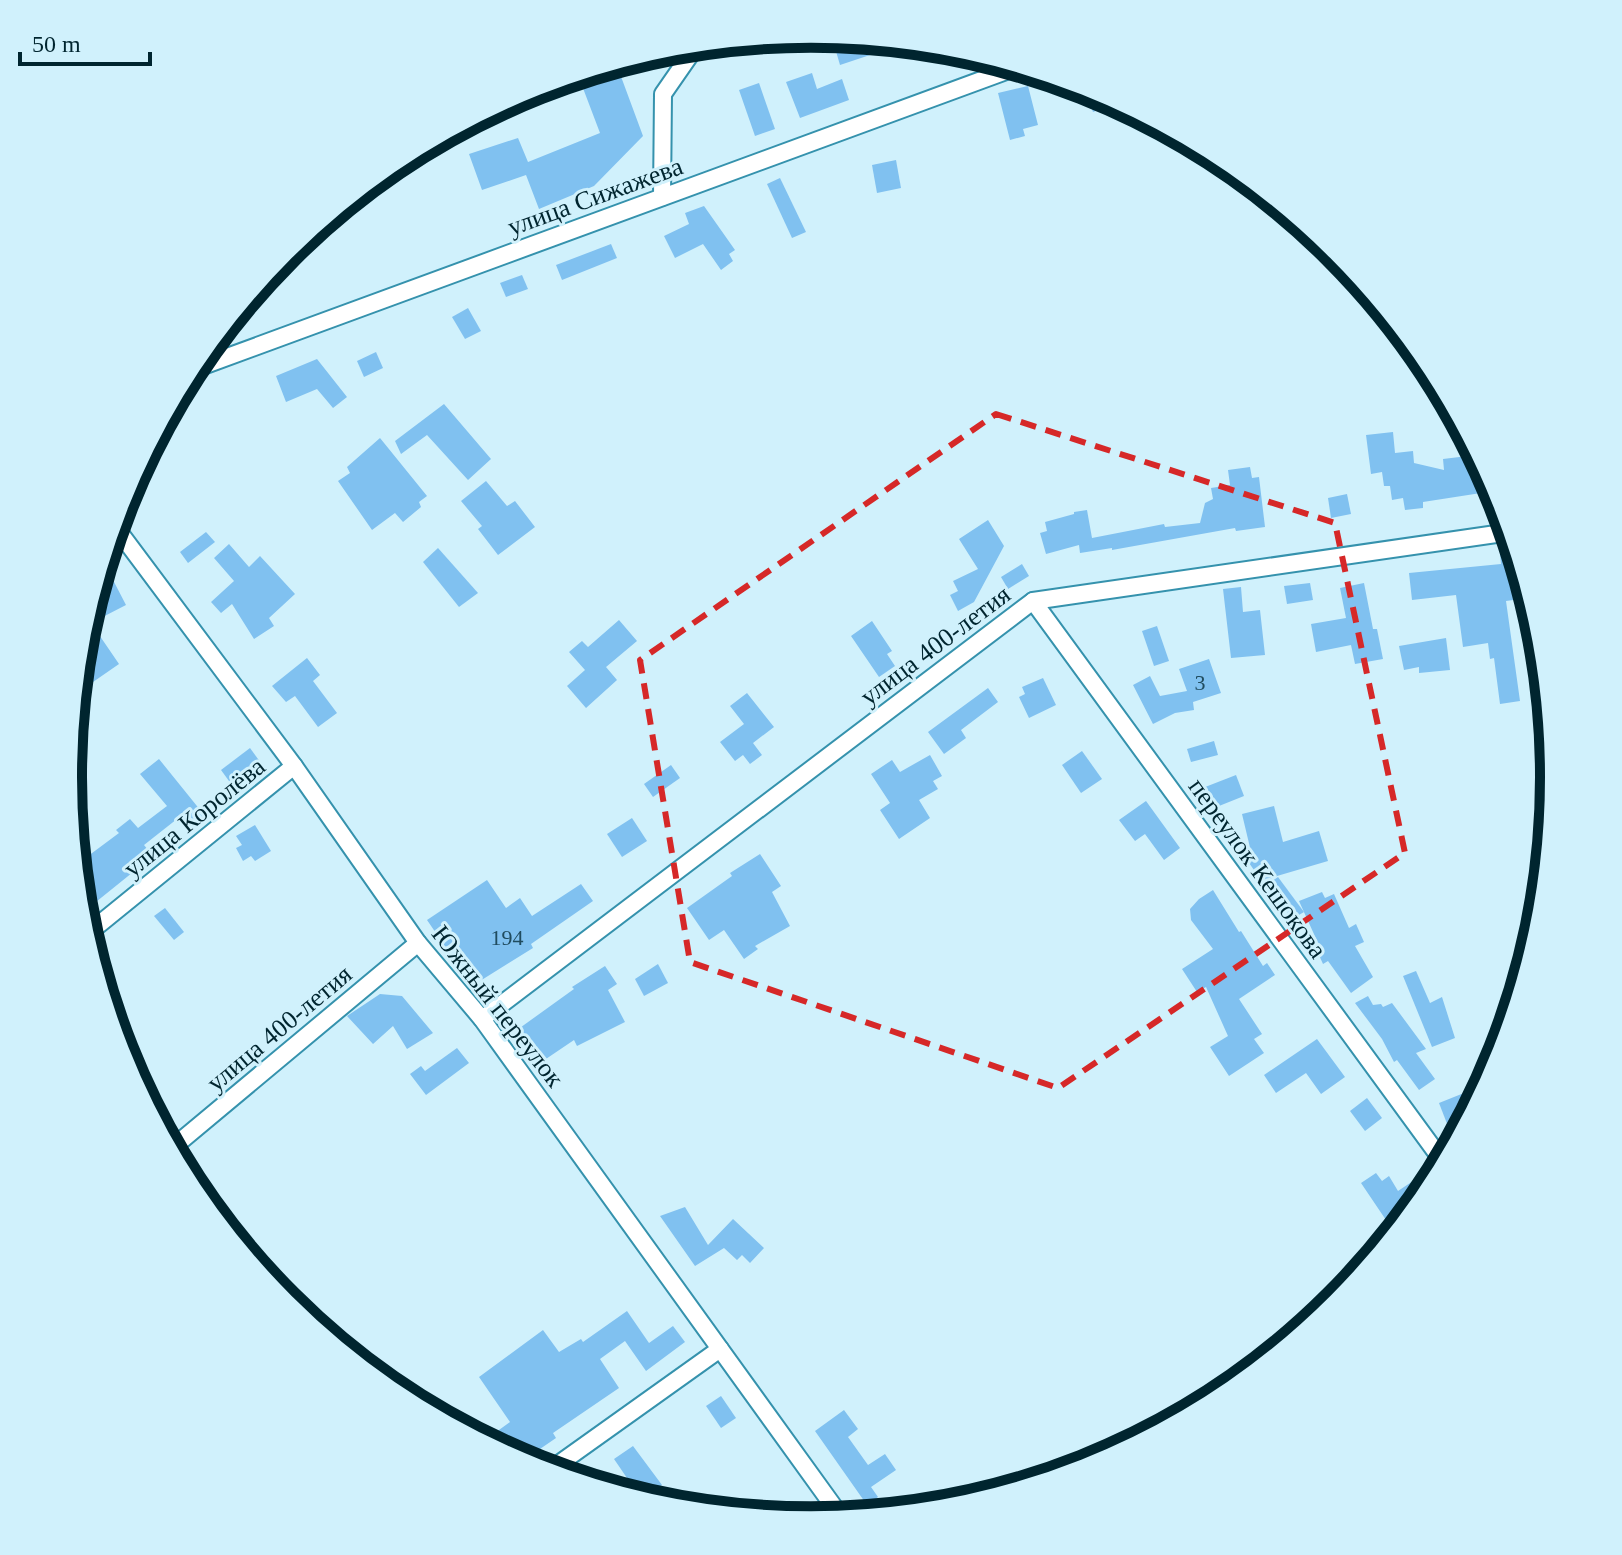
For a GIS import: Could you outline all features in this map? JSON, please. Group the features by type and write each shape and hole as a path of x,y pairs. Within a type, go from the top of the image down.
{"street":[{"path":"662,197 663,94 687,59"},
{"name":"улица Сижажева","path":"210,363 1000,73"},
{"name":"улица 400-летия","path":"482,1019 1033,601 1498,534"},
{"name":"Южный переулок","path":"123,536 294,766 418,943 482,1019 833,1506"},
{"name":"переулок Кешокова","path":"1033,601 1436,1153"},
{"name":"улица Королёва","path":"97,926 294,766"},
{"name":"улица 400-летия","path":"179,1142 418,943"},
{"path":"561,1462 720,1349"}],"highlighted area":[{"path":"996,414 1335,523 1405,853 1058,1088 690,962 640,660"}],"building":[{"path":"835,49 869,51 870,55 840,65"},
{"path":"812,73 817,89 842,79 849,100 800,118 786,82"},
{"path":"620,74 643,136 594,186 539,209 526,175 482,190 469,154 518,138 528,162 600,133 582,85"},
{"path":"759,83 775,129 755,136 739,90"},
{"path":"1028,86 1038,125 1023,129 1025,136 1010,140 998,93"},
{"path":"896,160 901,188 877,193 872,165"},
{"path":"780,178 806,232 792,238 767,184"},
{"path":"704,206 735,250 729,254 733,261 721,270 703,244 675,258 664,236 689,224 685,213"},
{"path":"611,244 617,258 562,280 556,265"},
{"path":"522,275 528,289 506,297 500,283"},
{"path":"468,308 481,331 465,339 452,317"},
{"path":"376,352 383,368 364,377 357,361"},
{"path":"317,359 347,397 333,408 317,389 286,402 276,376"},
{"path":"444,404 491,459 468,480 427,435 401,454 395,441"},
{"path":"1393,432 1395,453 1413,451 1414,463 1444,470 1443,459 1466,456 1481,493 1423,502 1423,508 1405,510 1403,498 1392,500 1390,486 1384,486 1382,472 1371,474 1366,435"},
{"path":"380,438 427,496 419,502 421,507 403,522 395,513 372,530 338,481 350,473 347,467"},
{"path":"1250,467 1252,478 1259,477 1265,527 1236,531 1235,528 1112,550 1080,553 1079,545 1046,554 1040,533 1047,531 1045,522 1074,512 1087,510 1092,538 1164,524 1165,527 1200,523 1205,503 1213,499 1211,488 1230,485 1228,470"},
{"path":"486,481 507,506 515,501 535,527 498,555 478,529 482,526 461,501"},
{"path":"1347,494 1351,514 1331,518 1328,498"},
{"path":"988,520 1004,546 974,602 958,611 950,595 958,591 953,581 978,569 959,539"},
{"path":"206,532 215,542 188,563 180,552"},
{"path":"229,544 249,567 260,556 295,594 269,618 274,626 254,639 232,604 221,613 211,602 234,581 214,558"},
{"path":"438,548 478,593 459,607 423,562"},
{"path":"1505,552 1518,599 1506,601 1520,701 1500,704 1494,658 1490,659 1488,643 1463,647 1456,595 1412,600 1409,573 1501,564 1500,553"},
{"path":"1022,564 1029,576 1008,589 1001,577"},
{"path":"113,580 126,605 100,619 106,589"},
{"path":"1310,583 1313,600 1287,604 1284,586"},
{"path":"1364,583 1373,629 1377,629 1383,659 1355,664 1351,645 1316,652 1311,624 1346,618 1340,588"},
{"path":"1241,587 1243,612 1260,610 1265,655 1231,658 1223,589"},
{"path":"619,620 637,641 606,667 617,680 586,708 567,686 585,670 569,652 582,641 588,647"},
{"path":"872,621 892,651 887,654 895,666 879,677 851,636"},
{"path":"1157,626 1169,661 1154,666 1142,631"},
{"path":"97,631 119,664 93,682 89,676"},
{"path":"1446,638 1450,670 1419,673 1419,667 1404,670 1399,646"},
{"path":"307,658 320,675 313,681 337,713 318,727 295,696 286,702 272,686"},
{"path":"1209,659 1221,693 1193,702 1194,710 1175,713 1153,724 1133,685 1150,676 1160,696 1187,691 1179,669"},
{"path":"1043,678 1056,705 1029,718 1019,697 1025,694 1022,687"},
{"path":"988,688 998,702 961,730 966,738 944,754 928,732"},
{"path":"747,693 774,727 753,743 762,755 750,764 743,755 735,761 720,742 744,724 730,706"},
{"path":"1214,741 1218,755 1191,762 1187,749"},
{"path":"250,748 266,770 237,792 221,770"},
{"path":"1082,751 1102,779 1081,793 1062,765"},
{"path":"930,755 942,776 933,781 938,789 919,800 930,818 899,839 880,810 890,803 871,774 892,760 900,772"},
{"path":"159,759 205,816 187,831 177,819 144,845 153,856 93,904 86,857 119,833 116,830 130,819 138,828 167,806 140,774"},
{"path":"671,765 680,778 653,797 644,784"},
{"path":"1236,775 1244,796 1209,810 1200,789"},
{"path":"1146,801 1180,848 1164,860 1145,834 1135,841 1119,820"},
{"path":"1274,806 1283,842 1319,831 1328,861 1277,876 1265,886 1247,860 1252,856 1242,814"},
{"path":"632,818 647,841 622,857 607,834"},
{"path":"255,825 271,851 255,861 251,856 243,861 236,848 242,845 236,836"},
{"path":"760,854 781,886 772,892 790,926 755,946 758,949 744,959 724,930 709,940 687,908 732,876 730,873"},
{"path":"1278,877 1304,912 1292,919 1268,884"},
{"path":"487,880 506,908 520,898 532,916 581,884 593,901 531,944 533,948 472,986 427,920"},
{"path":"1213,890 1263,966 1267,963 1275,975 1239,999 1262,1034 1254,1039 1264,1053 1229,1076 1210,1047 1228,1036 1206,987 1197,992 1182,969 1213,949 1191,920 1190,909"},
{"path":"1322,892 1325,898 1334,894 1349,928 1356,924 1364,942 1355,946 1373,977 1351,993 1328,961 1323,964 1314,944 1318,943 1299,901"},
{"path":"165,908 184,932 174,940 154,916"},
{"path":"658,964 668,983 644,996 635,979"},
{"path":"605,966 617,984 608,990 625,1022 577,1046 574,1040 540,1063 517,1030 574,989 572,987"},
{"path":"1416,971 1430,1003 1442,997 1455,1038 1432,1047 1403,976"},
{"path":"380,994 402,996 433,1033 407,1049 393,1026 373,1044 347,1016"},
{"path":"1368,996 1373,1005 1381,1004 1383,1007 1392,1003 1426,1049 1416,1053 1435,1079 1419,1090 1397,1060 1394,1062 1382,1039 1355,1003"},
{"path":"1317,1039 1345,1077 1321,1094 1306,1073 1276,1093 1264,1075"},
{"path":"457,1048 469,1063 426,1095 410,1074 421,1066 425,1071"},
{"path":"1469,1091 1469,1091 1449,1130 1439,1103"},
{"path":"1367,1098 1382,1118 1365,1131 1350,1111"},
{"path":"1376,1173 1382,1181 1389,1176 1398,1191 1423,1174 1388,1223 1361,1183"},
{"path":"685,1207 708,1245 733,1219 764,1248 750,1263 742,1255 737,1260 724,1248 695,1266 660,1216"},
{"path":"627,1311 649,1343 673,1326 685,1342 646,1371 625,1341 600,1359 619,1388 553,1433 556,1438 535,1452 493,1434 510,1422 479,1377 543,1330 559,1352 581,1339 583,1342"},
{"path":"721,1396 736,1418 721,1428 706,1406"},
{"path":"844,1410 858,1429 848,1437 868,1465 885,1454 896,1470 871,1487 878,1497 867,1504 815,1431"},
{"path":"633,1446 662,1485 655,1490 621,1482 627,1478 614,1459"}]}
